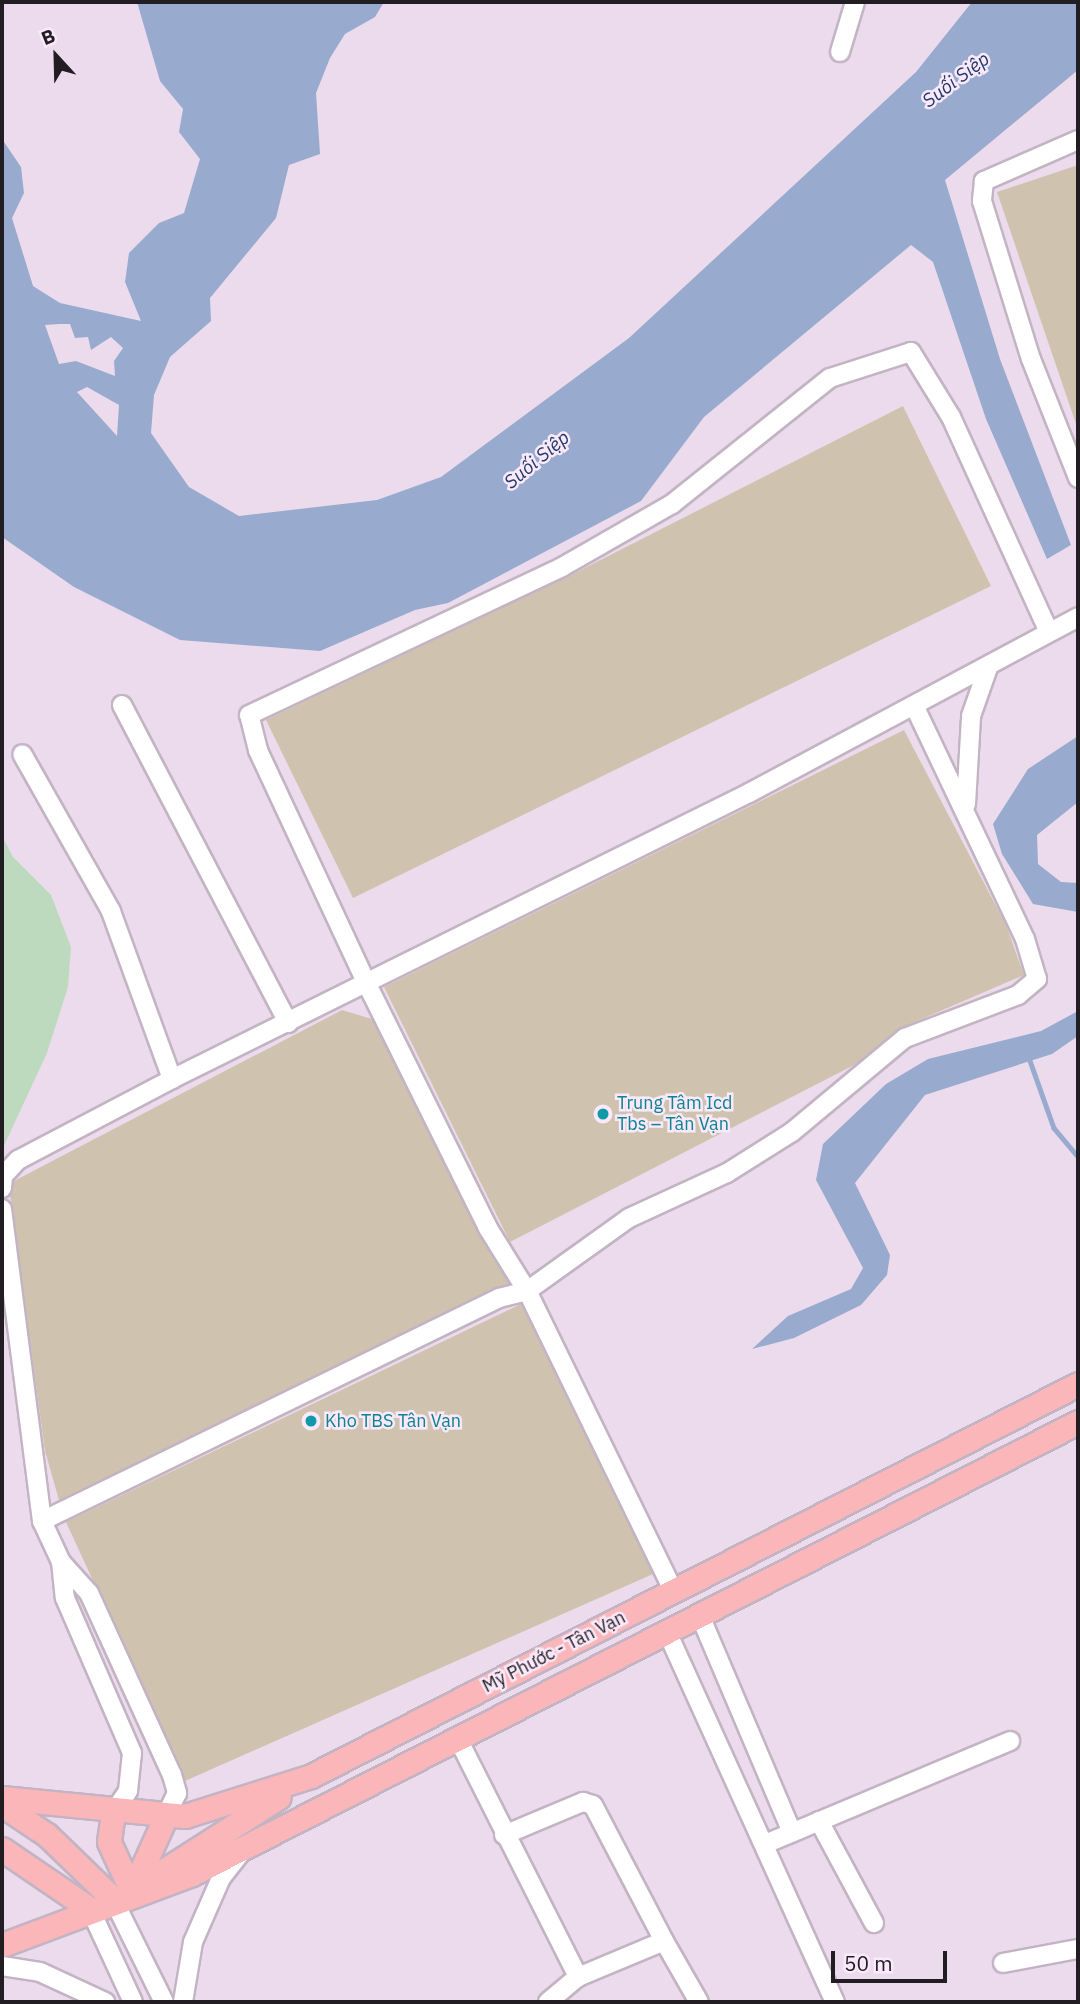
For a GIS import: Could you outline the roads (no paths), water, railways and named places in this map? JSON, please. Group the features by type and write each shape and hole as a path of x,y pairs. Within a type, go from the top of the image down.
{"main road":[{"name":"Mỹ Phước - Tân Vạn","path":"2,1798 113,1813 166,1816 212,1812 311,1776 1078,1384"},
{"name":"Mỹ Phước - Tân Vạn","path":"2,1945 122,1896 192,1874 701,1618 1078,1422"},
{"path":"122,1896 163,1857 251,1816 311,1776"},
{"path":"2,1805 47,1835 122,1896"},
{"path":"113,1813 109,1842 122,1896"},
{"path":"122,1896 166,1816"},
{"path":"2,1849 90,1909"}],"street":[{"path":"840,52 855,2"},
{"path":"1078,140 984,181 982,201 1031,359 1078,478"},
{"path":"674,1592 527,1291 488,1228 366,982 258,750 249,715 562,566 672,504 830,379 911,352 927,368 1049,632"},
{"path":"2,1188 3,1176 19,1160 172,1079 915,707 1078,617"},
{"path":"967,815 964,763 989,665"},
{"path":"122,705 288,1023"},
{"path":"42,1521 499,1298 527,1291 629,1218 727,1173 792,1132 905,1038 1018,995 1037,979 1025,939 915,707"},
{"path":"22,754 111,911 172,1079"},
{"path":"2,1209 42,1521 61,1562 89,1594 172,1775 177,1793 166,1816"},
{"path":"61,1562 65,1598 132,1753 128,1791 113,1813"},
{"path":"701,1618 792,1832"},
{"path":"668,1634 835,2002"},
{"path":"458,1739 504,1835 578,1977"},
{"path":"765,1844 1010,1741"},
{"path":"504,1835 583,1802 593,1805 699,2002"},
{"path":"819,1821 873,1923"},
{"path":"183,2002 193,1942 206,1908 244,1848"},
{"path":"122,1896 164,2002"},
{"path":"90,1909 133,2002"},
{"path":"548,2002 578,1977 664,1941"},
{"path":"1003,1963 1078,1949"},
{"path":"2,1966 40,1972 105,2002"}],"water":[{"name":"Suối Siệp","path":"137,2 384,2 375,17 345,34 330,58 316,93 320,154 289,165 276,218 210,298 211,321 170,357 154,395 151,433 189,487 239,516 377,500 441,477 629,338 916,72 972,2 1078,2 1078,70 945,180 1000,359 1071,545 1047,559 986,419 933,262 911,245 704,417 641,501 448,603 415,610 320,651 180,640 74,587 2,537 2,139 21,167 24,193 12,218 33,286 60,303 141,321 125,282 129,253 159,223 184,213 200,159 179,132 183,109 160,81","holes":["70,324 75,338 88,337 91,350 111,337 123,348 114,361 115,376 76,361 59,364 45,325","87,387 119,405 117,436 77,392"]},
{"path":"1078,736 1078,802 1037,835 1038,864 1061,882 1078,883 1078,912 1033,904 1002,854 993,824 1028,769"},
{"path":"1078,1011 1078,1036 1052,1054 925,1095 855,1183 890,1255 887,1275 861,1305 794,1338 752,1349 788,1316 851,1289 863,1268 816,1180 823,1144 886,1084 928,1059 1041,1031"}],"waterway":[{"path":"1028,1055 1054,1128 1078,1157"}],"place":[{"name":"Trung Tâm Icd Tbs – Tân Vạn","path":"603,1114"},
{"name":"Kho TBS Tân Vạn","path":"311,1421"}]}
